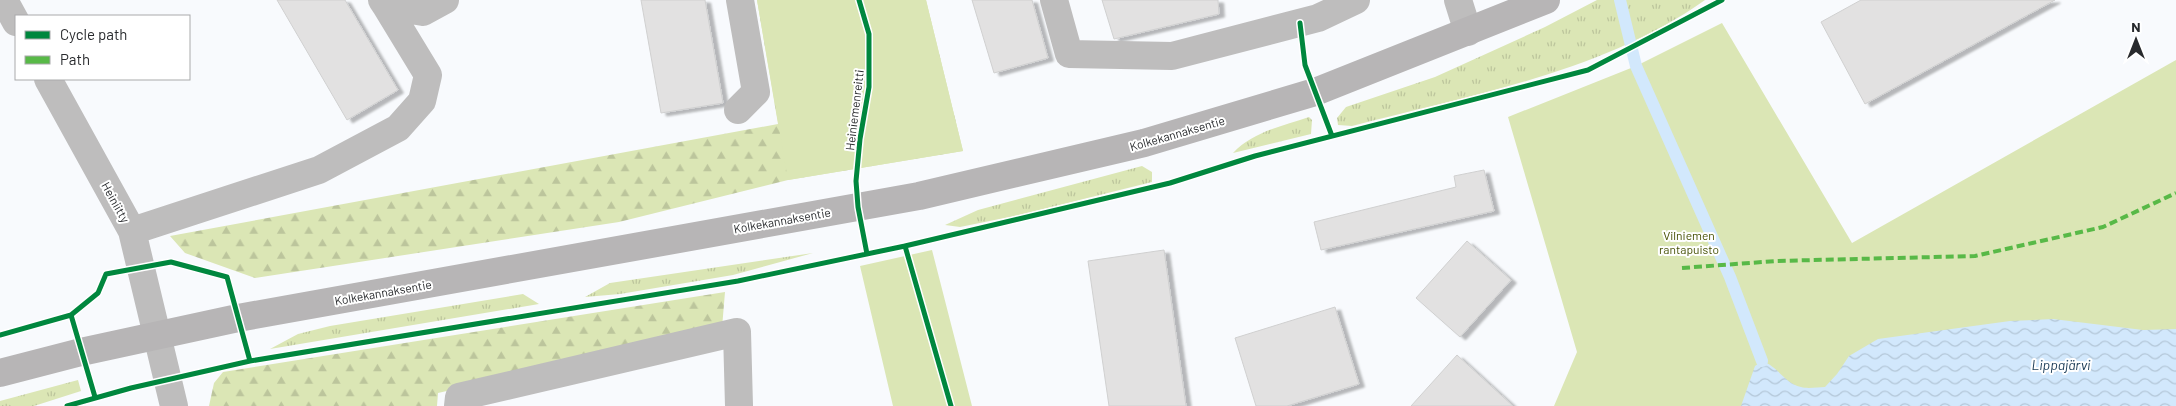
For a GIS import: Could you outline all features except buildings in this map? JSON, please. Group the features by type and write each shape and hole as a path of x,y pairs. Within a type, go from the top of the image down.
{"main road":[{"name":"Kolkekannaksentie","path":"0,373 82,352 238,318 919,196 1161,138 1315,92 1546,0"}],"street":[{"path":"4,0 15,20"},
{"path":"384,3 423,12 445,0"},
{"path":"738,110 756,92 740,0"},
{"path":"1054,0 1069,54 1172,56 1316,9 1356,0"},
{"path":"1458,0 1468,32"},
{"path":"132,231 319,170 398,128 422,101 428,75 384,3"},
{"name":"Heiniitty","path":"49,80 132,231 174,406"},
{"path":"458,406 458,397 737,332 739,406"}],"green space":[{"path":"757,0 926,0 963,151 788,180 619,222 255,278 185,253 170,236 778,124"},
{"path":"757,0 926,0 963,151 788,180"},
{"path":"1597,0 1705,0 1666,25 1624,46 1580,63 1535,78 1443,103 1352,126 1338,125 1337,118 1346,107 1435,77 1545,27"},
{"name":"Vilniemen rantapuisto","path":"1722,23 1852,243 2176,60 2176,406 1554,406 1577,352 1508,117 1636,66"},
{"path":"1309,117 1312,120 1311,134 1233,153 1259,135"},
{"path":"1142,166 1152,172 1152,182 1019,215 960,227 945,225 978,210"},
{"path":"932,250 972,406 893,406 860,266"},
{"path":"813,253 733,275 620,294 585,297 610,283"},
{"path":"725,292 722,328 438,393 437,406 209,406 214,383 223,372"},
{"path":"523,294 539,304 270,349 298,334 330,326"},
{"path":"78,380 81,391 34,406 0,406 0,401"}],"water":[{"name":"Lippajärvi","path":"2053,319 2143,330 2176,329 2176,406 1741,406 1755,366 1762,361 1773,367 1795,385 1807,388 1825,387 1837,374 1849,356 1878,339 2010,321"}],"waterway":[{"path":"1620,0 1636,66 1730,277 1762,361"}],"marked path":[{"path":"1682,268 1776,261 1975,256 2103,227 2176,193"}],"cycle path":[{"name":"Heiniemenreitti","path":"859,0 869,34 869,87 860,139 856,181 858,207 867,254"},
{"path":"67,406 131,388 250,361 738,281 905,246 1170,183 1255,156 1588,70 1722,0"},
{"path":"1300,23 1305,65 1332,136"},
{"path":"905,246 951,406"},
{"path":"0,335 71,315 98,293 106,274 171,262 227,277 250,361"},
{"path":"71,315 95,397"}]}
